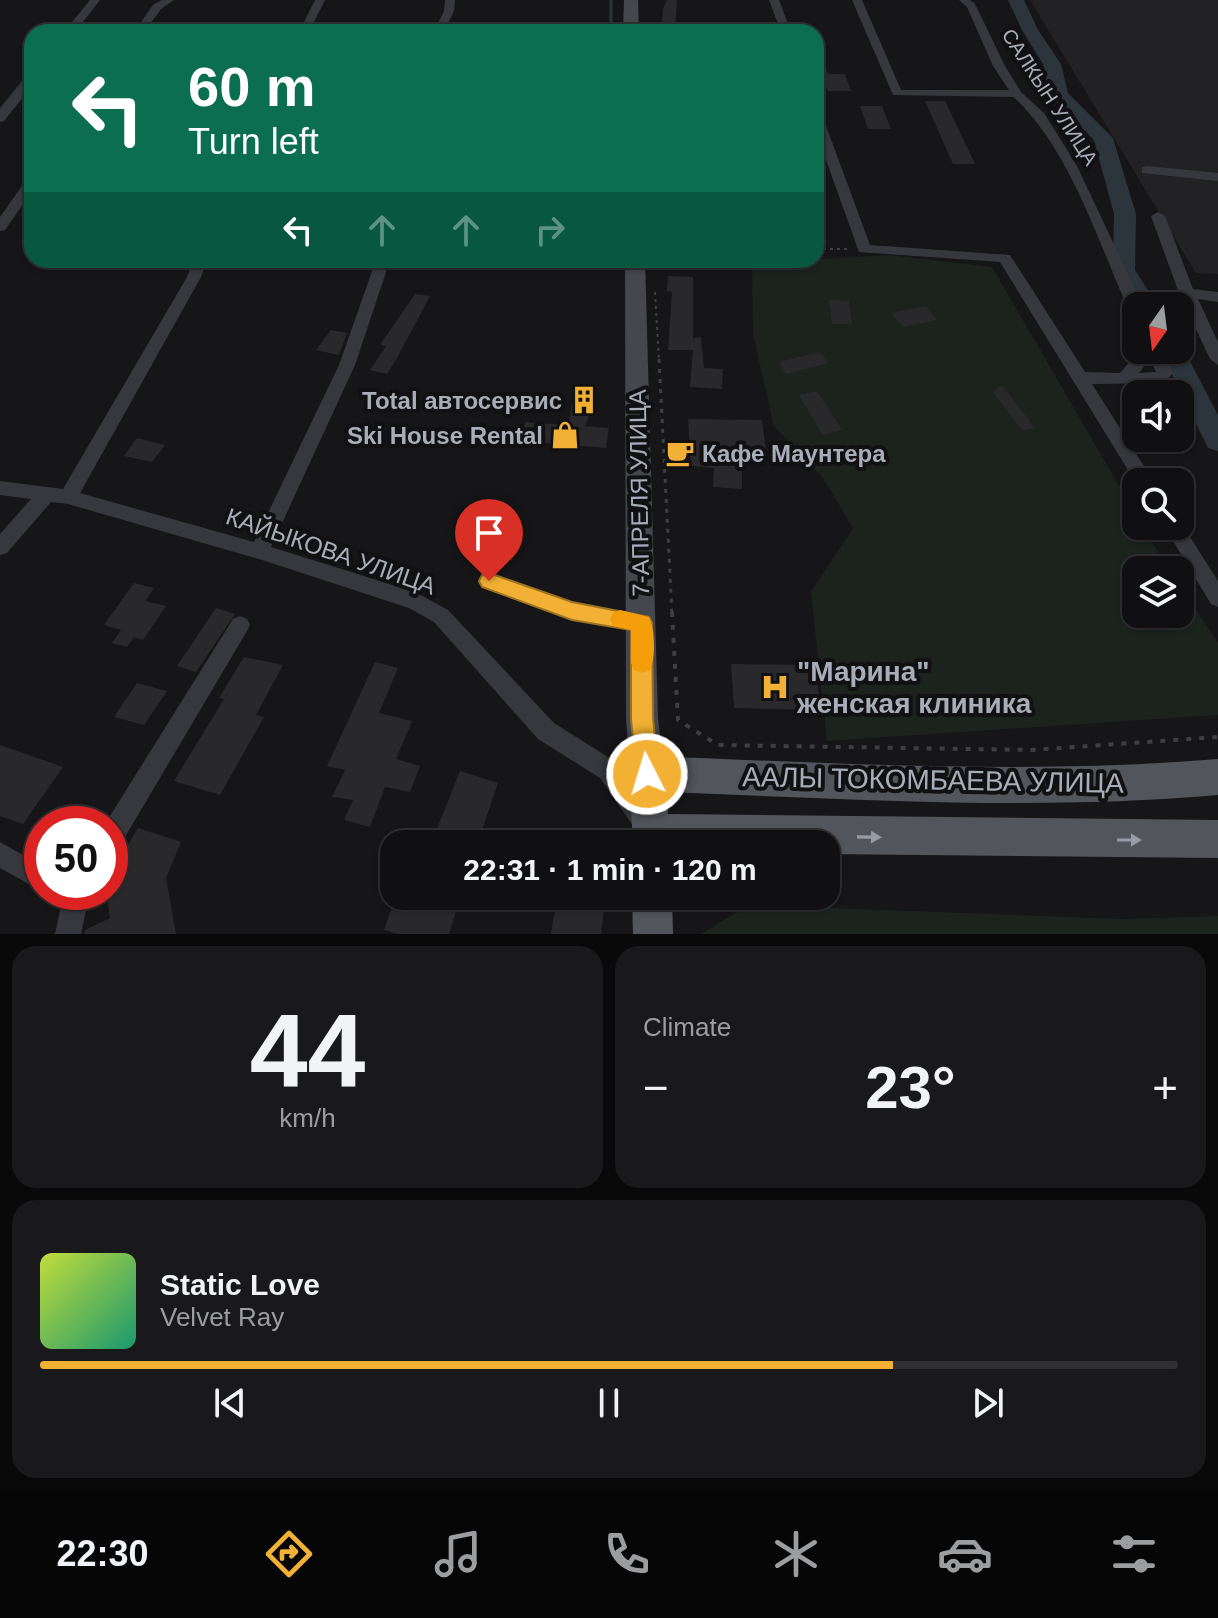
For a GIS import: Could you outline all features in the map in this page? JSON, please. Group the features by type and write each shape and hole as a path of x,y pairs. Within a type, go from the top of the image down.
{"main road":[{"path":"631,0 631,24"},
{"name":"7-АПРЕЛЯ УЛИЦА","path":"635,268 642,718 647,774"},
{"path":"647,774 651,830"},
{"name":"ААЛЫ ТОКОМБАЕВА УЛИЦА","path":"647,774 978,786 1091,786 1218,777"},
{"path":"840,839 1218,839"},
{"path":"652,910 653,934"}],"street":[{"path":"76,24 95,0"},
{"path":"145,24 157,7 169,0"},
{"path":"308,24 320,0"},
{"path":"443,24 450,0"},
{"path":"774,0 783,24"},
{"path":"857,0 897,93 1017,94"},
{"name":"САЛКЫН УЛИЦА","path":"964,0 971,6 991,54 1017,94 1040,116 1071,166 1129,292"},
{"path":"0,118 24,88"},
{"path":"824,137 864,249 1005,258 1136,468"},
{"path":"1147,170 1218,177"},
{"path":"0,227 24,193"},
{"path":"1158,216 1187,292"},
{"path":"68,497 197,268"},
{"path":"259,551 347,365 380,268"},
{"path":"1194,294 1218,297"},
{"path":"1194,308 1218,359"},
{"path":"1125,378 1138,364"},
{"path":"1080,378 1158,379 1165,373 1160,364"},
{"name":"КАЙЫКОВА УЛИЦА","path":"0,488 68,497 259,551 415,601 441,616 546,731 608,770 646,830"},
{"path":"0,547 46,495"},
{"path":"1182,540 1218,598"},
{"path":"128,809 240,625"},
{"path":"608,770 647,774"},
{"path":"0,854 24,869"},
{"path":"68,934 69,910"}],"lane":[{"path":"489,581 572,611 642,623"}],"path":[{"path":"824,249 864,249"},
{"path":"655,292 678,720 718,745 1005,752 1161,744 1218,737"}],"shaded area":[{"path":"1030,0 1218,0 1218,274 1196,273"},
{"path":"889,255 992,267 1122,491 1122,540 1151,540 1160,556 1122,556 1122,628 1194,628 1194,607 1218,643 1218,715 827,741 811,592 853,528 823,478 774,426 753,334 752,268 824,268 824,259"},
{"path":"840,908 1122,919 1218,916 1218,934 701,934 741,910"}],"building":[{"path":"667,0 677,0 676,24 662,24"},
{"path":"824,62 828,74 845,74 851,91 828,91"},
{"path":"925,101 945,101 975,164 953,164"},
{"path":"860,106 882,106 891,129 868,129"},
{"path":"668,276 693,277 693,342 694,338 701,337 704,368 723,369 722,389 690,387 693,350 668,350 672,292 667,291"},
{"path":"415,294 430,296 397,358 387,374 370,370 386,346 380,345"},
{"path":"829,300 849,301 852,324 832,324"},
{"path":"926,306 937,320 903,327 891,313"},
{"path":"331,330 347,333 339,355 316,350"},
{"path":"820,352 828,363 786,374 779,362"},
{"path":"1002,385 1035,428 1022,430 993,392"},
{"path":"817,391 842,430 823,435 799,395"},
{"name":"Ski House Rental","path":"574,393 596,397 585,426 609,428 606,448 521,441 525,422 568,425"},
{"path":"688,419 762,420 766,449 742,449 742,489 713,487 714,468 691,466"},
{"path":"137,438 165,445 152,462 124,456"},
{"path":"134,583 154,588 145,601 166,606 143,640 134,637 127,647 112,643 121,630 104,625"},
{"path":"216,608 235,614 196,672 177,666"},
{"path":"244,657 283,665 256,715 264,717 220,795 174,781 224,699 219,698"},
{"path":"375,662 398,668 379,713 412,721 396,759 420,766 410,792 385,787 370,827 344,820 353,800 332,797 345,770 327,766"},
{"name":"\"Марина\" женская клиника","path":"731,664 815,665 821,710 734,708"},
{"path":"137,683 167,691 144,725 114,717"},
{"path":"0,745 63,767 36,806 24,806 23,824 0,816"},
{"path":"460,771 498,783 482,830 437,830"},
{"path":"138,828 181,842 166,878 176,934 84,934 85,930 110,918 109,910 128,910 128,845"},
{"path":"391,910 457,910 449,934 398,934 384,930"},
{"path":"555,910 604,910 601,934 551,934"}],"waterway":[{"path":"611,0 611,24"},
{"path":"1016,0 1030,30 1052,64 1059,95 1103,138 1125,214 1124,270 1137,292"},
{"path":"0,110 24,81"},
{"path":"1179,364 1218,441"}],"slow traffic":[{"path":"620,619 642,623 642,663"}],"place":[{"name":"Total автосервис","path":"584,400"},
{"name":"Ski House Rental","path":"565,435"},
{"name":"Кафе Маунтера","path":"680,453"},
{"name":"\"Марина\" женская клиника","path":"775,687"}],"route":[{"path":"489,581 572,611 642,623 642,718 647,774"}]}
